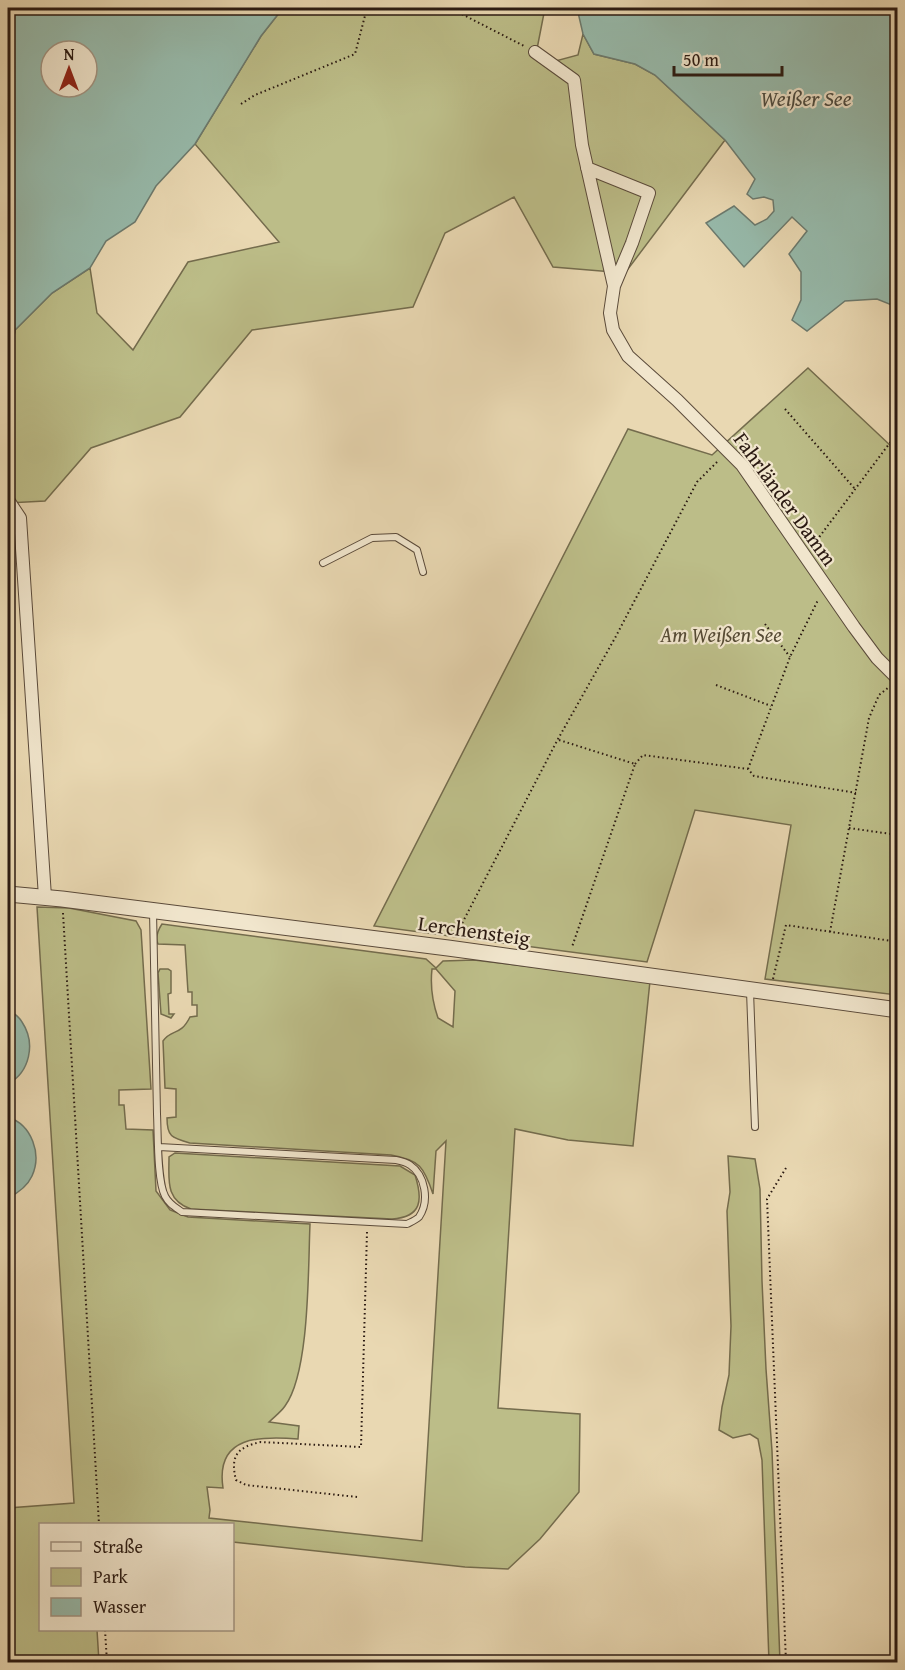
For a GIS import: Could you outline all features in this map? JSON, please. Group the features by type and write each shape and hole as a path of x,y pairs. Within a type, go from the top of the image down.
{"street":[{"name":"Fahrländer Damm","path":"535,52 574,80 582,145 614,286"},
{"name":"Fahrländer Damm","path":"587,168 649,193 614,286 610,313 613,330 628,356 677,400 742,465 824,585 877,658 897,679"},
{"path":"8,500 20,518 45,897"},
{"name":"Lerchensteig","path":"8,894 62,898 454,949 897,1010"}],"lane":[{"path":"323,563 372,538 396,537 417,550 423,572"},
{"path":"153,911 159,1147 163,1194 170,1204 182,1212 407,1224 418,1218 423,1209 425,1194 422,1181 409,1164 396,1160 159,1147"},
{"path":"750,990 755,1128"}],"path":[{"path":"241,104 255,95 355,54 367,8"},
{"path":"450,8 535,52"},
{"path":"785,409 855,489"},
{"path":"805,555 892,440"},
{"path":"454,949 457,933 558,739 615,638 697,482 728,449"},
{"path":"748,769 790,657 824,585"},
{"path":"765,624 790,657"},
{"path":"830,932 869,718 879,695 897,679"},
{"path":"716,685 771,706"},
{"path":"558,739 635,764"},
{"path":"572,947 635,764 643,755 748,769 754,776 856,793"},
{"path":"849,828 897,835"},
{"path":"62,898 99,1523"},
{"path":"771,993 786,925 897,942"},
{"path":"786,1168 767,1199 786,1662"},
{"path":"357,1497 246,1485 236,1480 233,1469 235,1455 246,1445 261,1442 361,1447 368,1223"},
{"path":"105,1631 107,1662"}],"green space":[{"path":"283,8 545,8 537,49 552,62 578,55 583,34 594,54 635,64 655,75 725,140 625,273 553,267 514,197 445,233 413,307 252,330 180,417 91,448 45,501 8,503 8,358 11,355 15,330 52,293 90,268 97,313 133,350 188,262 279,242 195,144 261,36"},
{"name":"Am Weißen See","path":"808,368 892,447 897,441 897,995 765,979 791,825 695,810 647,962 374,926 628,429 712,455"},
{"path":"37,907 69,908 136,921 141,930 151,1089 119,1090 119,1105 124,1105 126,1129 153,1130 156,1191 170,1210 188,1217 310,1224 306,1319 299,1369 293,1390 285,1406 269,1422 299,1426 298,1439 256,1439 233,1448 226,1458 222,1471 223,1488 207,1487 209,1518 422,1541 446,1141 436,1151 433,1194 420,1166 401,1157 190,1143 172,1136 168,1129 167,1118 176,1117 176,1089 165,1088 163,1041 183,1027 190,1017 197,1016 197,1005 192,1005 192,992 188,992 185,945 158,944 157,934 162,924 426,959 436,968 443,961 474,960 650,981 633,1146 568,1140 515,1129 498,1408 580,1414 579,1492 540,1539 508,1569 465,1567 234,1542 234,1523 39,1523 39,1631 97,1631 99,1662 8,1662 8,1508 74,1503","holes":["432,969 436,969 455,991 453,1027 438,1018 432,994"]},
{"path":"160,969 171,971 171,993 168,994 169,1014 174,1014 171,1018 161,1014 158,973"},
{"path":"175,1153 400,1166 415,1175 419,1192 418,1206 409,1215 392,1219 191,1209 177,1200 170,1188 169,1157"},
{"path":"728,1156 755,1159 760,1189 762,1281 772,1451 780,1662 769,1662 762,1460 758,1439 750,1434 733,1438 719,1430 729,1375 731,1326 727,1211 730,1192"}],"water":[{"path":"8,8 283,8 261,36 195,144 156,186 135,222 106,241 90,268 52,293 15,330 11,356 8,358"},
{"name":"Weißer See","path":"577,8 897,8 897,317 892,305 877,299 845,301 807,331 792,320 801,300 801,272 789,254 807,231 792,217 744,267 706,223 734,206 755,225 767,219 774,211 773,200 764,197 753,199 747,194 755,179 725,140 655,75 635,64 594,54 583,34"},
{"path":"8,1009 22,1022 30,1048 26,1065 8,1084"},
{"path":"8,1117 23,1126 29,1133 36,1159 28,1183 8,1198"}]}
